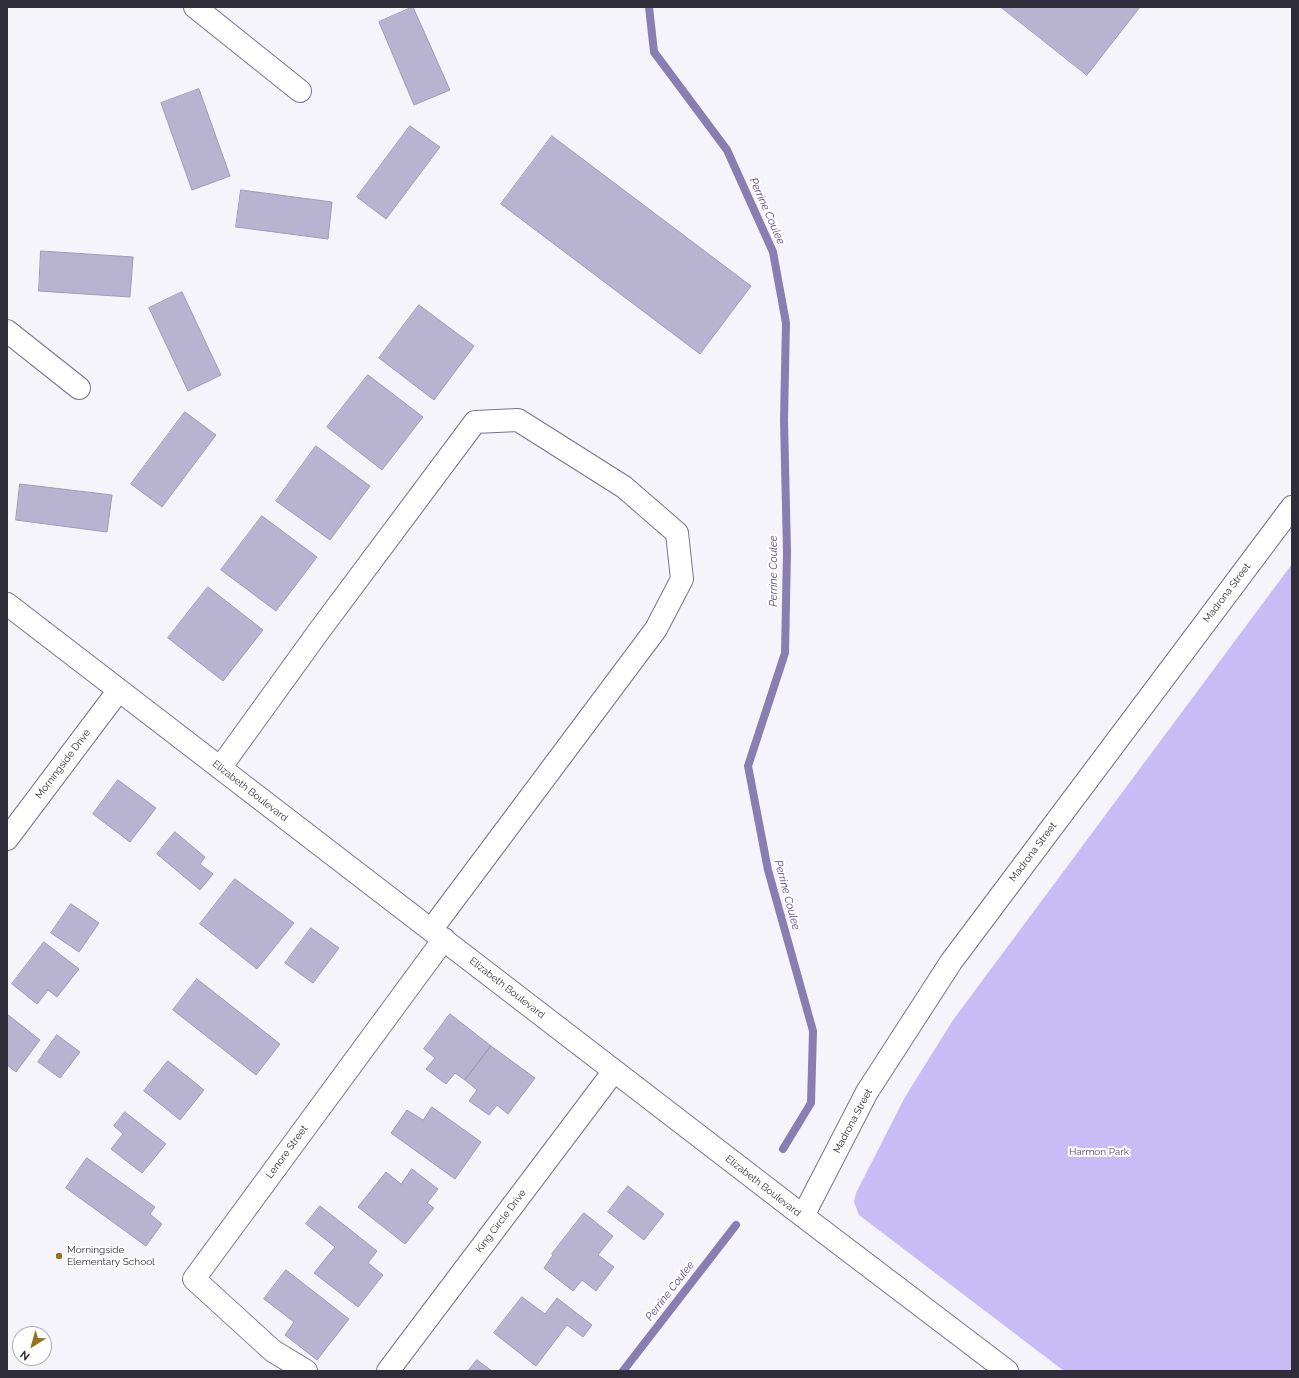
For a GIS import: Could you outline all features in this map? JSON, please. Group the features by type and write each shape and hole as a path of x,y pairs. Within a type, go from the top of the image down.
{"street":[{"path":"195,7 300,91"},
{"path":"7,331 79,388"},
{"path":"220,768 323,625 475,422 518,420 624,487 676,533 682,579 656,629 438,935"},
{"name":"Madrona Street","path":"803,1216 867,1092 951,962 1292,506"},
{"name":"Elizabeth Boulevard","path":"7,604 1007,1371"},
{"name":"Morningside Drive","path":"7,839 119,690"},
{"name":"Lenore Street","path":"306,1371 273,1351 194,1279 438,935"},
{"name":"King Circle Drive","path":"388,1371 614,1071"}],"green space":[{"name":"Harmon Park","path":"1292,564 1292,1371 1064,1371 859,1215 854,1202 856,1193 905,1097 953,1020"}],"building":[{"path":"413,7 450,90 414,105 379,22"},
{"path":"1001,7 1140,7 1087,75"},
{"path":"199,89 230,176 192,190 161,103"},
{"path":"410,126 440,147 386,219 357,197"},
{"path":"552,136 751,286 700,354 501,204"},
{"path":"241,190 332,202 328,239 236,227"},
{"path":"41,251 133,257 130,297 39,291"},
{"path":"182,292 221,375 188,391 149,308"},
{"path":"419,305 474,346 434,400 379,358"},
{"path":"368,375 423,417 382,470 327,427"},
{"path":"185,412 216,435 162,507 131,484"},
{"path":"316,446 370,486 330,540 276,501"},
{"path":"20,484 112,495 107,532 16,520"},
{"path":"262,516 317,557 276,611 221,570"},
{"path":"208,587 263,630 223,681 168,638"},
{"path":"118,780 156,808 130,842 93,814"},
{"path":"175,832 205,857 200,864 213,874 200,890 157,854"},
{"path":"235,879 294,923 257,969 200,924"},
{"path":"71,904 99,923 79,952 51,933"},
{"path":"311,928 339,948 313,983 285,963"},
{"path":"44,942 79,969 57,997 48,990 37,1004 12,984"},
{"path":"197,979 280,1044 256,1075 173,1010"},
{"path":"7,1014 40,1040 16,1072 7,1065"},
{"path":"450,1014 491,1046 465,1080 455,1073 446,1084 426,1069 435,1058 424,1049"},
{"path":"57,1035 80,1052 60,1078 38,1062"},
{"path":"491,1046 535,1078 508,1114 497,1105 489,1115 469,1101 477,1090 465,1080"},
{"path":"168,1061 204,1090 180,1120 144,1091"},
{"path":"432,1107 481,1142 455,1179 391,1133 407,1110 423,1120"},
{"path":"125,1112 166,1144 142,1173 111,1149 123,1134 114,1126"},
{"path":"87,1158 155,1207 150,1214 162,1224 146,1246 66,1188"},
{"path":"412,1169 438,1189 427,1203 434,1208 405,1244 358,1207 386,1172 401,1184"},
{"path":"628,1186 664,1214 644,1240 608,1212"},
{"path":"320,1206 377,1251 368,1263 383,1275 358,1307 314,1273 335,1247 306,1224"},
{"path":"584,1213 613,1236 598,1255 614,1267 596,1291 582,1280 573,1291 544,1268 553,1255 552,1254"},
{"path":"286,1270 349,1319 317,1360 285,1335 294,1322 264,1299"},
{"path":"522,1297 545,1314 557,1298 592,1325 583,1337 567,1325 536,1366 494,1333"},
{"path":"477,1360 492,1371 468,1371"}],"waterway":[{"name":"Perrine Coulee","path":"649,7 654,52 727,150 773,252 786,323 784,420 787,552 785,653 748,766 768,870 813,1031 811,1103 783,1149"},
{"name":"Perrine Coulee","path":"623,1371 736,1225"}],"place":[{"name":"Morningside Elementary School","path":"59,1256"}]}
